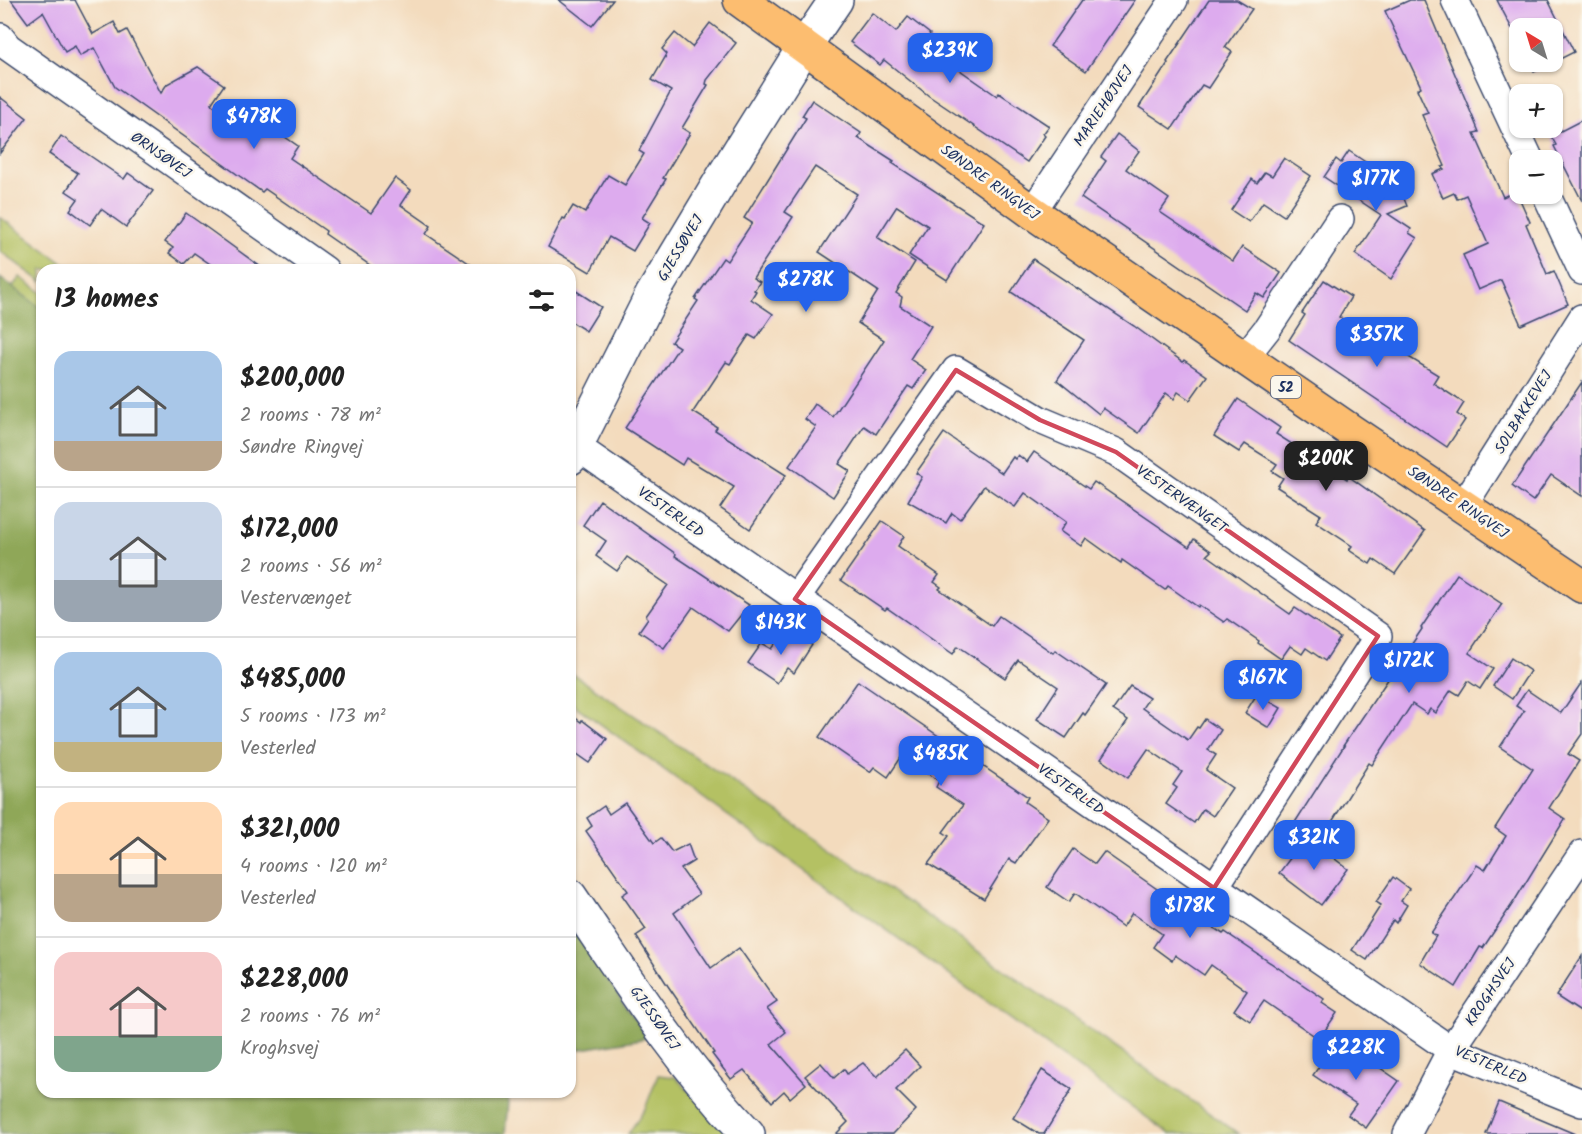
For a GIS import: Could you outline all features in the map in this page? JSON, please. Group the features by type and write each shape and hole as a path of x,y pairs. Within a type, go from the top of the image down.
{"main road":[{"name":"SØNDRE RINGVEJ","path":"740,0 1032,212 1582,586"}],"street":[{"name":"GJESSØVEJ","path":"576,441 652,295 804,47 836,0"},
{"name":"MARIEHØJVEJ","path":"1032,212 1174,0"},
{"path":"1455,0 1525,150"},
{"name":"ØRNSØVEJ","path":"0,37 8,47 316,264"},
{"path":"1551,204 1582,271"},
{"path":"1244,358 1267,329 1340,219"},
{"name":"SOLBAKKEVEJ","path":"1463,506 1582,318"},
{"name":"VESTERVÆNGET","path":"795,599 956,370 1040,420 1116,452 1378,636 1214,888"},
{"name":"VESTERLED","path":"576,452 795,599 1451,1050 1582,1103"},
{"name":"KROGHSVEJ","path":"1407,1134 1451,1050 1582,854"},
{"name":"GJESSØVEJ","path":"576,905 675,1048 748,1134"}],"highlighted area":[{"path":"956,370 1040,420 1116,452 1378,636 1214,888 795,599"}],"green space":[{"path":"0,217 64,264 36,264 36,278 0,251"},
{"path":"20,277 36,289 36,305 12,287"},
{"path":"0,278 36,305 36,1098 508,1098 505,1134 0,1134"},
{"path":"576,676 846,859 1239,1134 1170,1134 576,706"},
{"path":"576,934 648,1038 576,1050"},
{"path":"658,1075 675,1077 731,1134 628,1134 645,1109"}],"building":[{"path":"11,0 75,0 93,34 114,22 120,34 127,30 161,93 167,84 198,67 224,85 211,104 247,129 260,112 275,121 272,128 298,146 290,158 371,213 395,178 411,190 401,205 431,226 426,234 470,264 368,264 325,234 326,231 265,189 262,192 115,87 94,48 80,56 75,46 65,52 43,12 28,23"},
{"path":"559,0 613,0 592,26"},
{"path":"1082,0 1135,0 1086,71 1050,46"},
{"path":"1209,0 1237,0 1252,9 1225,47 1232,52 1208,88 1202,85 1172,129 1139,107"},
{"path":"1410,0 1424,0 1479,132 1474,133 1503,197 1509,194 1509,204 1522,204 1530,222 1526,224 1547,274 1554,271 1568,304 1521,325 1501,280 1478,290 1463,255 1488,244 1466,195 1457,199 1454,193 1443,198 1432,174 1444,169 1442,167 1445,166 1422,115 1428,113 1417,89 1421,87 1385,11"},
{"path":"1497,0 1548,0 1557,18 1509,18 1509,23"},
{"path":"872,13 896,32 908,17 930,34 928,38 954,58 950,63 997,96 999,93 1049,126 1043,134 1045,136 1027,162 929,96 884,60 880,65 850,42"},
{"path":"710,23 736,43 707,80 708,85 682,128 690,133 642,218 650,223 633,251 609,237 590,272 548,247 563,218 565,219 573,206 585,213 608,175 625,185 644,154 639,151 671,91 652,80 667,54 662,49 675,33 692,47"},
{"path":"1563,30 1574,52 1563,58"},
{"path":"0,97 27,118 0,153"},
{"path":"812,100 861,133 858,138 894,161 892,163 984,223 947,280 909,255 928,226 897,206 877,237 915,262 896,293 902,297 900,306 931,326 910,359 926,370 913,389 908,386 876,434 864,426 839,464 850,471 833,497 789,466 816,427 805,419 815,404 833,417 884,340 858,323 878,291 819,252 857,194 815,167 785,212 793,217 753,278 760,282 751,299 773,314 756,339 749,335 730,364 726,362 693,412 717,427 715,430 786,475 750,529 720,508 734,487 686,458 682,465 625,428 679,347 671,342 698,301 695,299 723,258 727,261 752,223 744,218 806,118 802,116"},
{"path":"1582,120 1582,201 1563,164 1563,150 1556,150 1554,146 1556,145 1552,138 1563,138 1563,130"},
{"path":"1117,134 1139,151 1126,169 1169,199 1160,212 1233,261 1242,247 1281,273 1264,298 1256,293 1245,310 1081,198 1106,161 1101,157"},
{"path":"61,136 124,179 128,173 153,191 126,227 101,209 90,225 70,210 78,199 66,191 78,173 49,154"},
{"path":"1349,151 1398,184 1407,206 1388,214 1411,229 1409,233 1417,238 1391,279 1355,254 1381,215 1324,177 1336,159 1341,163"},
{"path":"1284,158 1311,176 1284,216 1263,202 1249,222 1231,210 1252,179 1257,183 1265,172 1272,176"},
{"path":"186,213 257,264 210,264 194,253 184,264 169,253 173,248 165,242"},
{"path":"1033,259 1207,376 1190,400 1178,392 1174,399 1166,393 1139,433 1103,408 1099,414 1057,380 1084,340 1011,292"},
{"path":"1324,280 1351,297 1339,317 1344,320 1337,330 1376,357 1386,343 1438,375 1433,383 1464,403 1457,414 1465,420 1447,447 1289,340 1305,315 1302,313"},
{"path":"576,291 601,307 586,331 576,325"},
{"path":"1582,382 1582,496 1551,475 1533,501 1512,486"},
{"path":"1238,399 1280,428 1276,434 1347,479 1348,476 1425,531 1395,574 1373,559 1370,564 1349,550 1352,546 1316,522 1321,515 1277,487 1283,478 1272,471 1277,464 1245,444 1239,452 1214,436"},
{"path":"944,433 1002,473 1013,457 1015,459 1018,455 1027,462 1034,452 1089,489 1094,482 1189,547 1194,539 1211,551 1207,555 1290,614 1295,608 1340,638 1325,661 1306,648 1302,654 1290,646 1281,659 1227,619 1224,622 1168,586 1165,590 1086,538 1081,546 1060,531 1066,522 1025,493 1015,507 984,486 960,519 952,513 946,523 908,501 922,477 916,473"},
{"path":"600,500 676,554 675,556 749,605 728,631 693,607 664,648 639,631 648,618 646,616 668,585 627,557 617,571 596,556 606,541 583,525"},
{"path":"882,521 904,536 898,546 939,575 934,582 941,587 939,589 992,626 999,616 1053,653 1055,650 1106,685 1066,738 1037,719 1058,687 1018,660 1005,678 958,646 953,654 887,608 885,610 841,580"},
{"path":"1457,574 1502,604 1469,653 1493,669 1480,689 1468,681 1459,695 1451,690 1436,713 1430,709 1427,714 1412,704 1372,765 1369,763 1318,844 1292,827"},
{"path":"787,628 812,645 794,673 787,668 777,683 748,663 762,643 772,649"},
{"path":"1511,658 1530,671 1512,699 1493,686"},
{"path":"858,681 1028,797 1025,802 1048,818 1016,863 1009,859 984,899 928,864 949,836 943,832 963,805 936,787 939,781 902,756 888,777 874,767 870,772 819,737"},
{"path":"1582,682 1582,734 1568,754 1579,761 1549,808 1565,819 1515,900 1483,948 1480,947 1456,987 1420,963 1436,936 1431,933 1477,865 1485,870 1506,836 1495,828 1533,769 1500,747 1524,711 1516,706 1527,690 1561,713"},
{"path":"1130,686 1149,698 1142,708 1188,740 1205,719 1221,730 1208,750 1216,755 1206,770 1232,788 1213,816 1203,809 1194,823 1166,804 1177,788 1173,785 1182,772 1148,749 1128,778 1101,759 1128,720 1113,710"},
{"path":"1257,694 1281,708 1269,728 1245,713"},
{"path":"576,718 581,722 582,720 607,739 590,763 576,753"},
{"path":"625,803 654,843 661,838 672,852 688,844 694,861 681,869 699,894 674,913 711,968 739,948 777,1002 767,1009 786,1032 771,1044 806,1084 790,1098 784,1091 772,1102 744,1070 731,1079 712,1054 714,1053 636,936 646,929 622,895 628,891 586,831 592,826 587,818 604,806 609,814"},
{"path":"1306,837 1348,869 1321,905 1279,873"},
{"path":"1073,849 1095,864 1104,852 1200,919 1223,934 1225,932 1324,999 1322,1003 1337,1013 1319,1039 1264,1001 1250,1021 1234,1010 1247,991 1211,965 1204,975 1175,955 1172,961 1153,947 1162,934 1132,913 1123,927 1075,893 1069,902 1047,887"},
{"path":"1393,877 1409,889 1401,901 1407,905 1396,923 1393,920 1367,960 1352,950 1381,905 1376,902"},
{"path":"1582,956 1582,1013 1556,996"},
{"path":"1338,1039 1399,1081 1366,1128 1348,1115 1356,1104 1313,1075"},
{"path":"905,1050 920,1066 896,1090 916,1110 893,1134 836,1134 848,1122 805,1076 821,1063 834,1078 844,1069 847,1074 863,1063 877,1077"},
{"path":"1042,1070 1072,1089 1044,1134 1039,1134 1013,1118"},
{"path":"1499,1102 1575,1134 1486,1134"}]}
